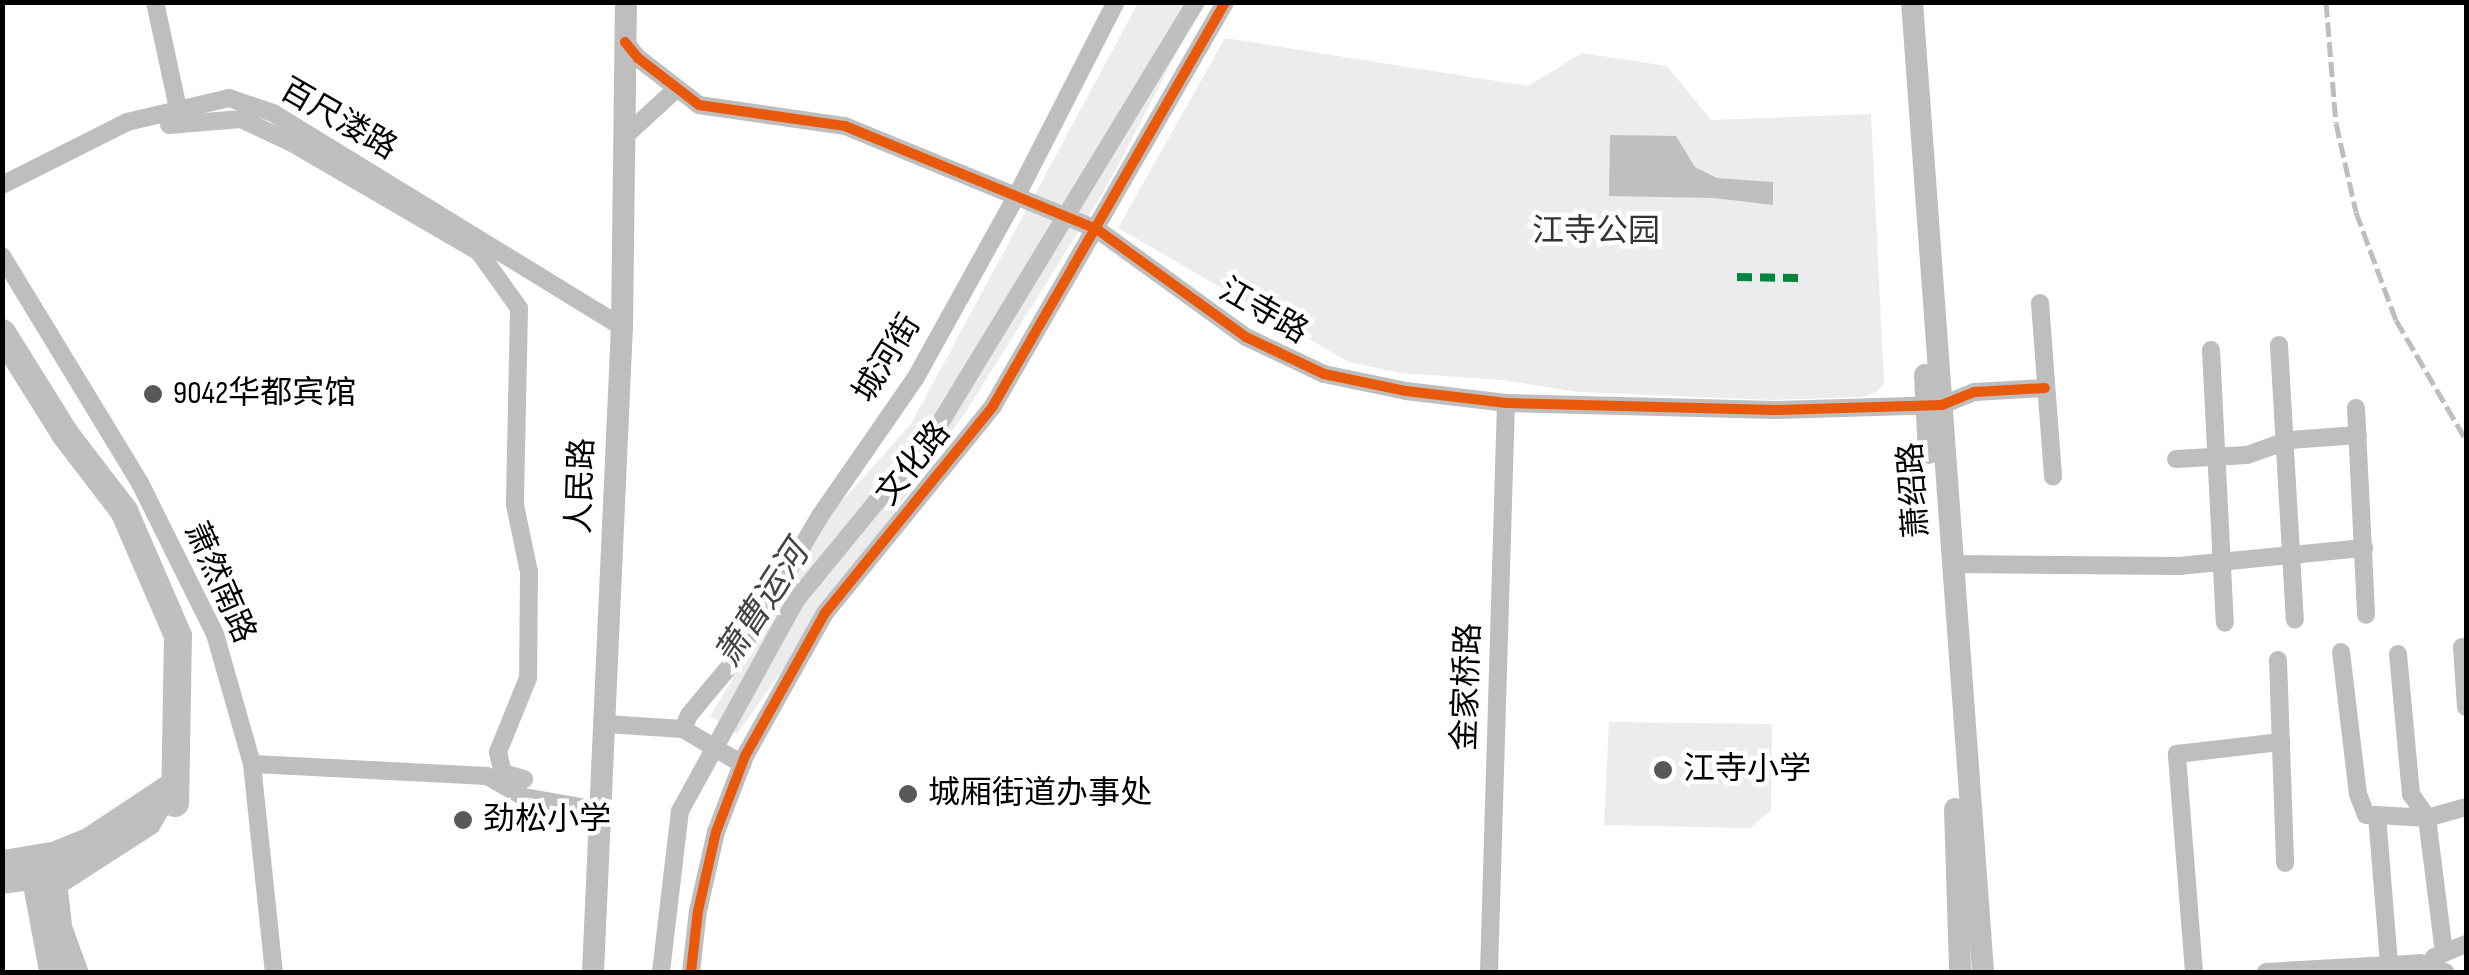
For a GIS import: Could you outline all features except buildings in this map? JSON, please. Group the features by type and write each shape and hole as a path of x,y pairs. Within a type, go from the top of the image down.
{"main road":[{"name":"人民路","path":"593,972 622,327 626,2"},
{"path":"1896,2 1934,406 1960,871 1960,972"},
{"name":"萧绍路","path":"1912,2 1934,406 1952,564 1983,972"}],"street":[{"path":"154,2 178,108"},
{"name":"城河街","path":"683,729 689,715 734,661 820,516 915,379 1016,197 1116,2"},
{"name":"文化路","path":"691,972 698,911 716,832 742,764 824,613 993,406 1098,230 1225,2"},
{"name":"江寺路","path":"625,42 675,90 699,105 845,126 1098,230 1246,337 1324,374 1406,391 1506,403 1775,410 1934,406 1975,392 2045,388"},
{"path":"623,138 675,90"},
{"name":"百尺溇路","path":"2,185 127,122 229,98 273,113 622,327"},
{"name":"萧然南路","path":"2,256 140,483 215,634 252,764 274,972"},
{"path":"2040,304 2053,477"},
{"path":"2280,345 2295,620"},
{"path":"2212,350 2225,623"},
{"name":"金家桥路","path":"1489,972 1506,403"},
{"path":"2356,408 2366,616"},
{"path":"2176,459 2247,455 2283,442 2358,436"},
{"path":"1952,564 2179,566 2364,548"},
{"path":"2462,648 2466,706"},
{"path":"2342,652 2358,794 2366,816 2427,818 2466,806"},
{"path":"2398,654 2411,794 2427,818 2445,963"},
{"path":"2278,660 2285,863"},
{"path":"606,724 683,729 742,764"},
{"path":"2194,972 2177,754 2281,742"},
{"path":"252,764 488,776 524,797 603,811"},
{"path":"2376,815 2404,966"},
{"path":"2266,972 2445,963 2466,944"}],"green space":[{"path":"1138,3 1203,3 1107,186 965,413 737,734 710,716 835,509 911,424"},
{"name":"江寺公园","path":"1225,38 1528,86 1582,53 1667,66 1711,120 1871,114 1884,384 1875,393 1861,397 1774,400 1578,392 1502,380 1399,373 1349,362 1118,228"},
{"path":"1609,722 1772,724 1771,810 1750,828 1604,825"}],"shaded area":[{"path":"1610,135 1676,136 1695,167 1717,178 1773,182 1773,205 1714,198 1609,196"},
{"path":"175,768 175,803 158,832 68,890 72,925 89,972 39,972 24,891 3,894 3,850 51,842 83,829"}],"waterway":[{"name":"萧曹运河","path":"661,972 680,811 796,600 937,428 1196,2"},
{"path":"169,125 241,119 292,143 479,252 519,308 515,505 529,572 528,678 498,752 503,773 524,779"},
{"path":"2,333 65,434 124,511 178,636 175,803"}],"railway":[{"path":"2326,2 2336,123 2356,212 2396,320 2466,440"}],"marked path":[{"path":"1737,277 1801,278"}],"cycle path":[{"path":"691,972 698,911 716,832 745,756 825,613 993,406 1225,2"},
{"path":"625,42 638,58 699,105 845,126 1098,230 1246,337 1324,374 1406,391 1506,403 1775,410 1942,405 1975,392 2045,388"}],"place":[{"name":"9042华都宾馆","path":"153,394"},
{"name":"江寺小学","path":"1663,770"},
{"name":"城厢街道办事处","path":"908,794"},
{"name":"劲松小学","path":"463,820"}]}
